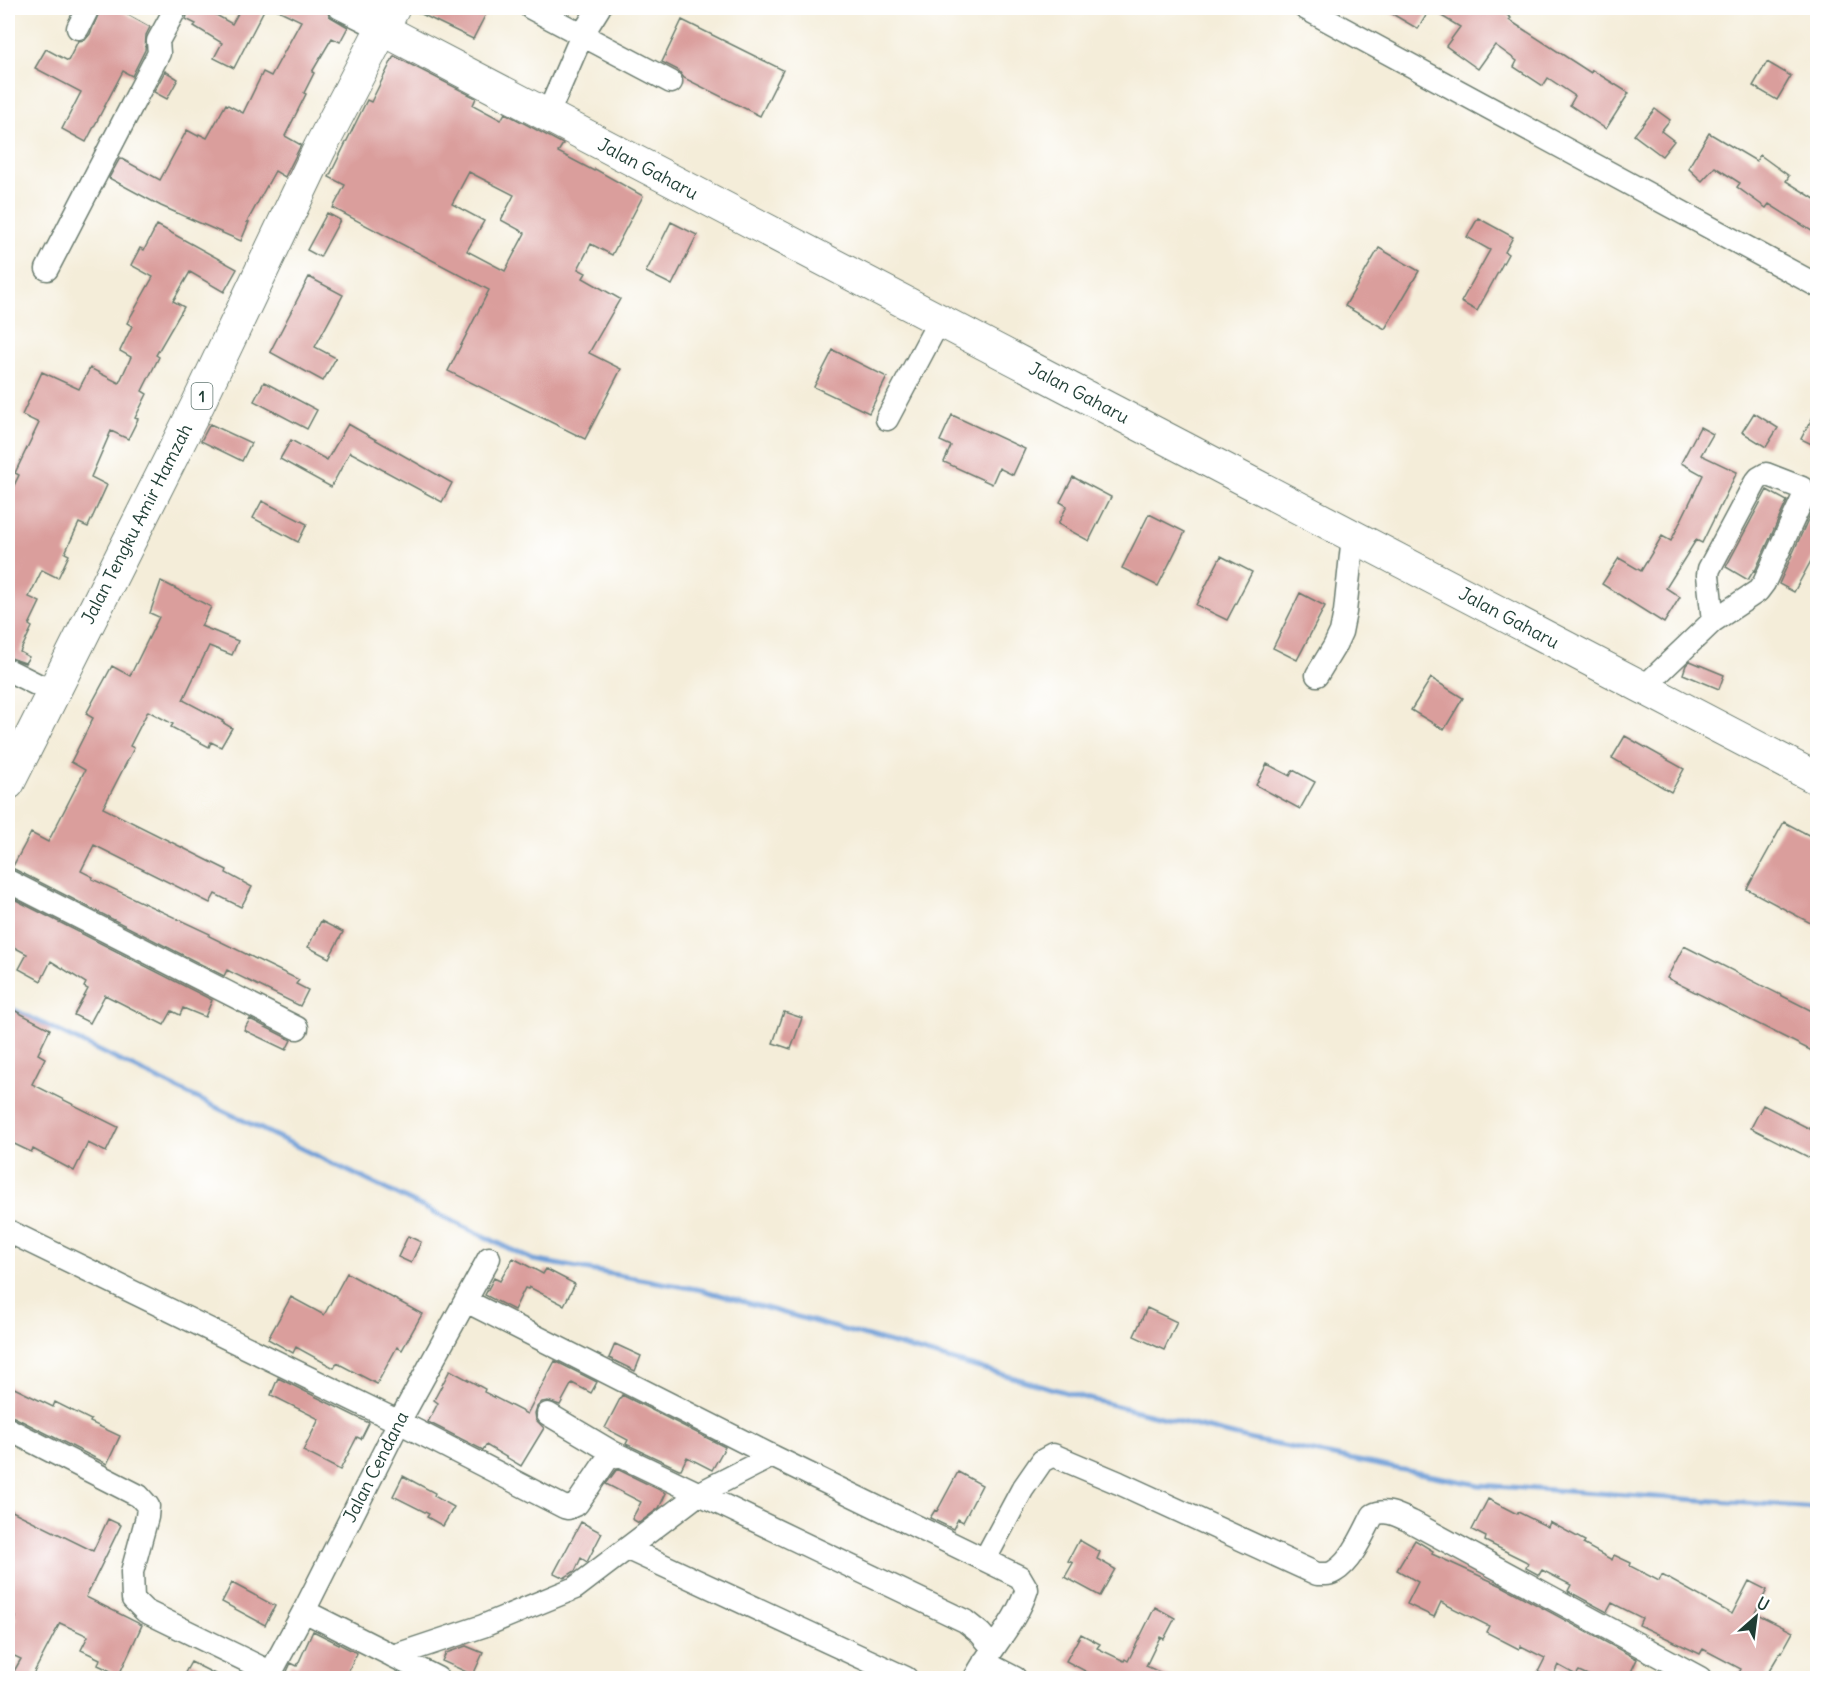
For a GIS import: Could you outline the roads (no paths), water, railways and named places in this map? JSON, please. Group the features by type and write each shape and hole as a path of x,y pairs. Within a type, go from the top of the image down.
{"main road":[{"name":"Jalan Tengku Amir Hamzah","path":"8,783 198,404 320,148 387,18"}],"street":[{"path":"78,28 88,8"},
{"path":"47,269 159,53 158,41 176,8"},
{"name":"Jalan Gaharu","path":"340,8 387,18 547,116 1818,779"},
{"path":"531,8 671,82"},
{"path":"547,116 582,35 599,8"},
{"path":"1305,8 1818,286"},
{"path":"887,419 939,321"},
{"path":"1643,688 1713,621 1758,591 1764,584 1803,498 1802,488 1766,474 1755,483 1709,569 1713,621"},
{"path":"1317,675 1341,632 1353,536"},
{"path":"8,669 52,692"},
{"path":"8,881 297,1028"},
{"path":"8,1230 399,1422 568,1508 577,1504 612,1452"},
{"name":"Jalan Cendana","path":"270,1676 399,1422 489,1258"},
{"path":"466,1301 772,1456 1020,1577 1027,1589 1015,1615 984,1663"},
{"path":"548,1414 612,1452 965,1621 980,1633 984,1663"},
{"path":"8,1429 139,1496 148,1506 132,1572 133,1599 145,1611 270,1676"},
{"path":"985,1559 1022,1490 1042,1461 1053,1455 1140,1492 1317,1574 1335,1572 1347,1560 1372,1515 1378,1512 1389,1512 1412,1522 1700,1678"},
{"path":"393,1656 483,1626 575,1588 700,1493 772,1456"},
{"path":"628,1549 906,1678"},
{"path":"304,1611 437,1678"},
{"path":"984,1663 1015,1678"}],"waterway":[{"path":"8,1007 533,1260 702,1290 1093,1400 1253,1440 1479,1485 1818,1508"}]}
